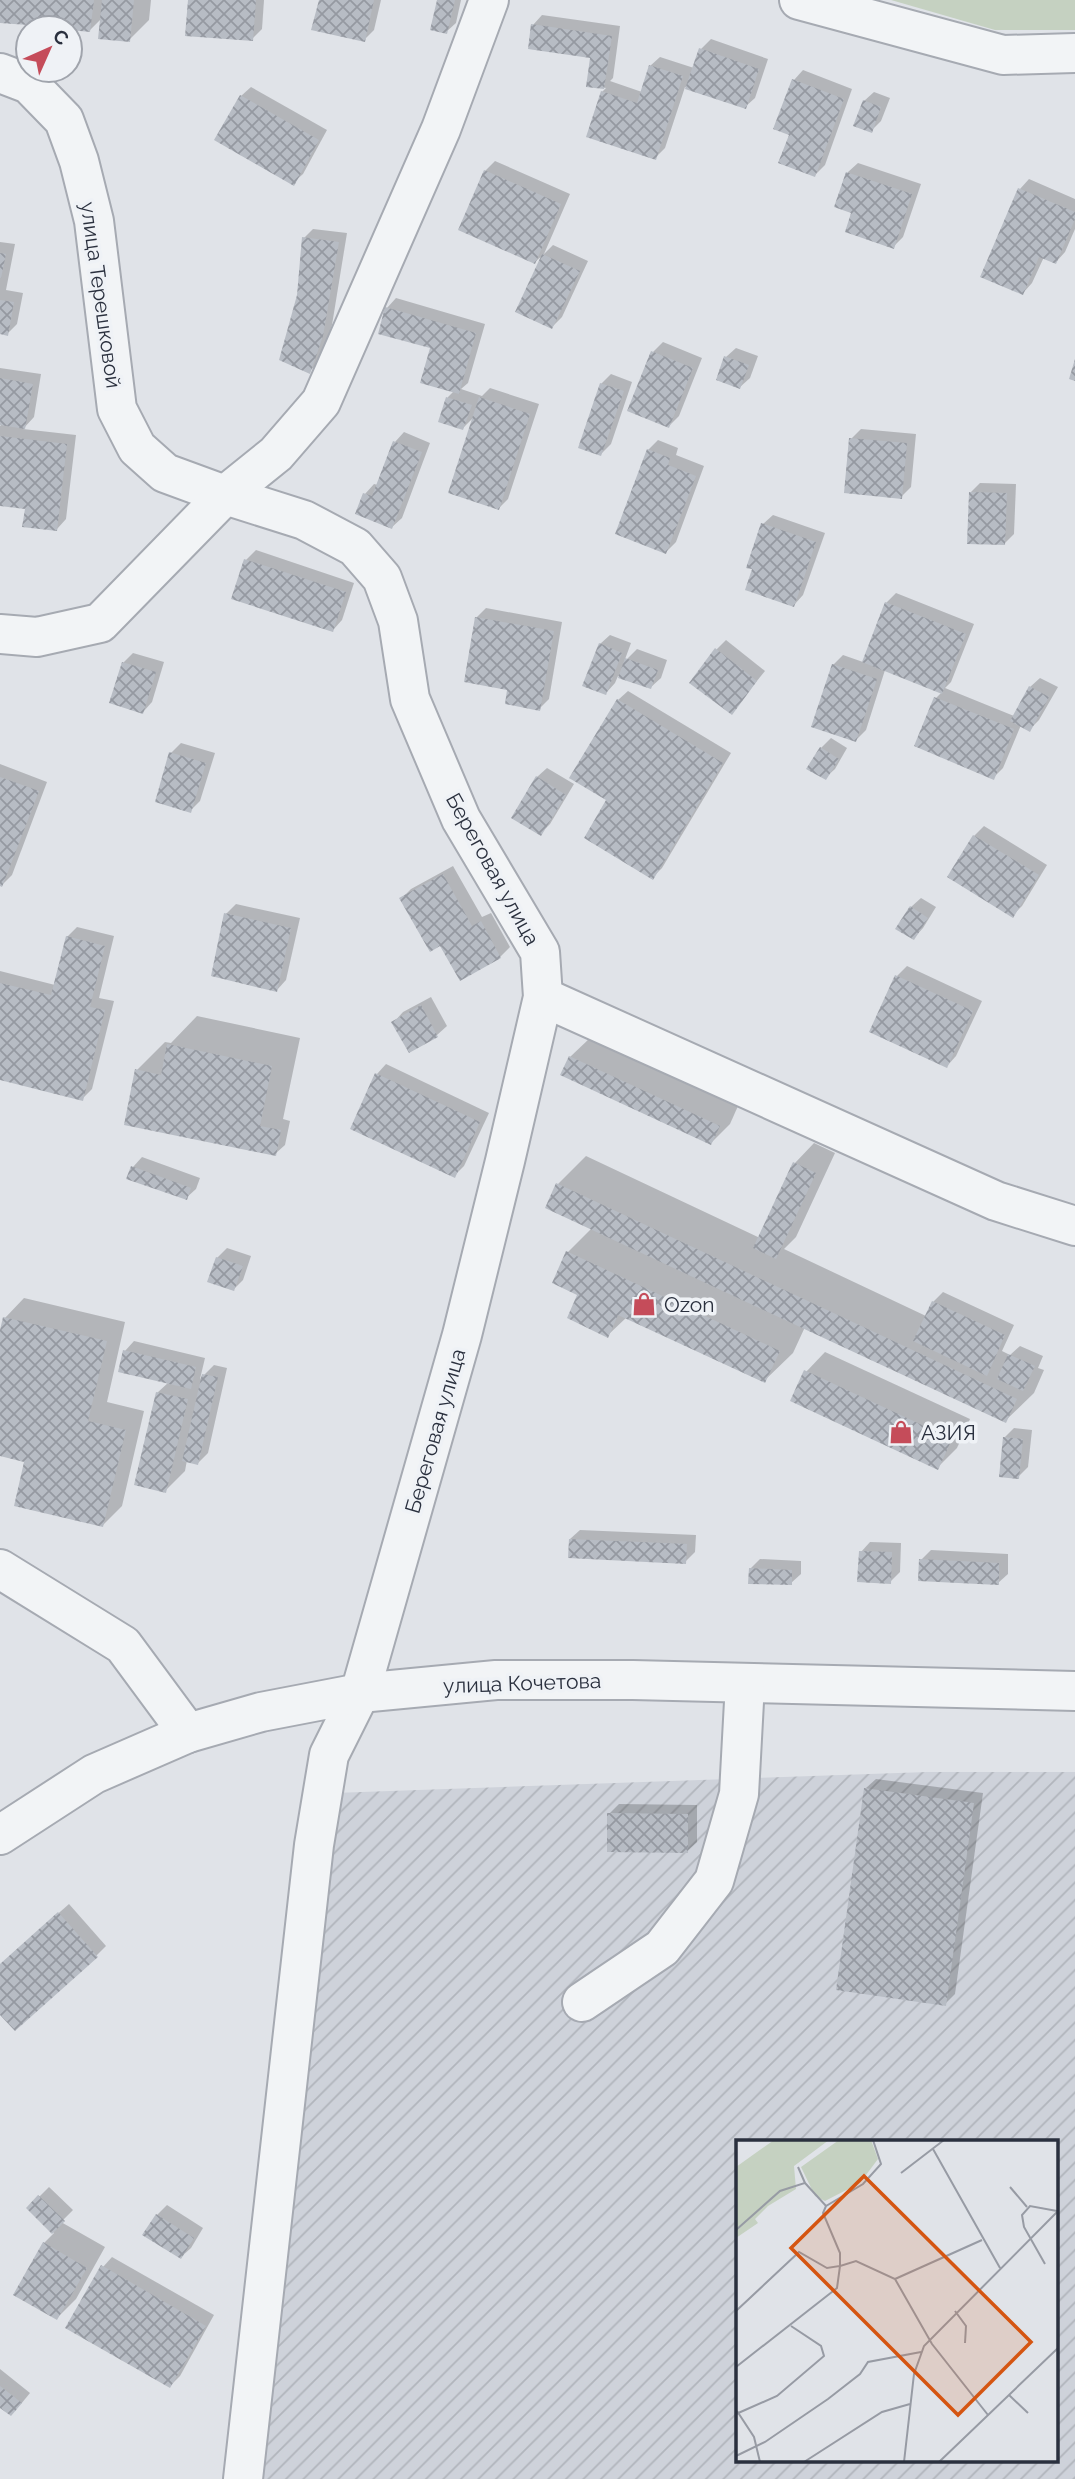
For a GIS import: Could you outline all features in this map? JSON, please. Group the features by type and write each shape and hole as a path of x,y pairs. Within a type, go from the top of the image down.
{"street":[{"path":"0,634 37,637 100,623 225,495 276,454 321,402 441,130 489,0"},
{"path":"799,0 1003,55 1075,53"},
{"name":"улица Терешковой","path":"0,73 29,84 64,120 72,140 94,221 117,409 137,448 165,473 225,495"},
{"name":"Береговая улица","path":"225,495 304,520 355,547 382,578 398,621 411,699 461,819 540,952 543,997 462,1335 360,1693 329,1755 314,1845 243,2479"},
{"path":"543,997 996,1201 1075,1226"},
{"path":"0,1569 123,1645 188,1733"},
{"name":"улица Кочетова","path":"0,1835 94,1774 188,1733 261,1712 360,1693 496,1680 1075,1691"},
{"path":"582,2002 662,1948 713,1881 739,1794 745,1683"}],"shaded area":[{"path":"927,1772 1075,1772 1075,2479 256,2479 334,1793"}],"green space":[{"path":"891,0 1075,0 1075,30 995,30"}],"building":[{"path":"0,0 94,0 90,32 84,31 84,14 14,14 14,24 0,23"},
{"path":"102,0 134,0 130,42 98,39"},
{"path":"188,0 256,0 253,41 185,36"},
{"path":"319,0 374,0 365,42 311,30"},
{"path":"437,0 455,0 447,34 430,30"},
{"path":"531,24 612,36 604,89 586,87 590,58 528,49"},
{"path":"699,48 759,69 746,109 685,89"},
{"path":"649,65 683,76 656,160 586,137 601,91 637,103"},
{"path":"792,79 844,99 815,177 778,163 789,135 773,129"},
{"path":"240,95 319,140 294,186 214,140"},
{"path":"863,100 881,107 872,133 853,126"},
{"path":"484,170 561,204 535,264 458,230"},
{"path":"846,172 912,194 894,249 845,232 851,213 834,207"},
{"path":"1018,188 1075,212 1075,219 1056,264 1039,257 1023,295 980,277"},
{"path":"302,237 339,242 323,336 310,374 279,360 297,295"},
{"path":"0,253 6,254 1,278 0,278"},
{"path":"542,254 580,271 552,329 515,312"},
{"path":"0,300 14,302 8,336 0,334"},
{"path":"385,307 476,333 459,394 420,383 430,348 378,334"},
{"path":"651,351 693,368 669,428 627,411"},
{"path":"724,356 749,365 740,389 716,380"},
{"path":"1075,359 1075,381 1069,379"},
{"path":"0,378 33,384 25,429 0,425"},
{"path":"600,383 624,391 601,456 578,448"},
{"path":"446,397 472,405 463,430 438,422"},
{"path":"479,397 530,414 499,510 448,493"},
{"path":"0,436 67,444 57,531 22,527 25,509 0,506"},
{"path":"849,438 907,443 902,499 844,493"},
{"path":"393,441 422,452 392,529 355,514 363,493 372,496"},
{"path":"647,449 670,458 668,465 696,476 666,554 615,534"},
{"path":"969,492 1007,493 1005,545 967,544"},
{"path":"761,523 816,542 794,607 745,590 752,569 746,568"},
{"path":"244,559 346,592 333,632 231,599"},
{"path":"885,602 966,634 942,694 862,662"},
{"path":"475,617 554,631 540,711 505,704 507,690 464,682"},
{"path":"599,643 622,653 606,695 582,686"},
{"path":"715,648 757,681 732,715 689,683"},
{"path":"625,658 658,670 651,689 618,678"},
{"path":"122,662 156,672 143,714 109,703"},
{"path":"832,664 877,679 856,742 811,727"},
{"path":"1029,686 1049,697 1030,732 1010,721"},
{"path":"934,697 1014,729 994,780 914,746"},
{"path":"617,699 723,763 653,880 584,838 606,800 569,778"},
{"path":"820,747 839,759 826,780 806,769"},
{"path":"169,752 206,763 191,813 155,802"},
{"path":"536,776 566,795 541,836 511,818"},
{"path":"0,777 39,791 2,887 0,886"},
{"path":"973,835 1039,875 1013,918 947,877"},
{"path":"443,874 472,926 481,921 501,958 460,981 440,946 430,952 399,898"},
{"path":"910,906 928,918 914,940 895,929"},
{"path":"224,913 291,928 277,992 211,976"},
{"path":"66,936 105,946 90,1007 105,1010 83,1101 0,1080 0,983 51,995"},
{"path":"895,975 973,1011 947,1068 869,1032"},
{"path":"421,1005 438,1037 409,1053 391,1022"},
{"path":"167,1044 272,1066 260,1126 281,1130 276,1156 124,1125 135,1069 161,1075"},
{"path":"569,1056 720,1126 711,1145 560,1075"},
{"path":"375,1073 480,1122 455,1178 350,1129"},
{"path":"793,1162 816,1173 776,1259 753,1248"},
{"path":"131,1166 191,1188 187,1200 126,1179"},
{"path":"556,1183 1017,1399 1006,1423 545,1208"},
{"path":"566,1251 780,1351 765,1383 618,1315 608,1338 567,1318 577,1295 552,1283"},
{"path":"216,1257 243,1266 234,1291 207,1282"},
{"path":"932,1301 1005,1335 987,1376 913,1341"},
{"path":"3,1317 107,1341 88,1421 126,1430 103,1527 14,1506 24,1462 0,1456 0,1330"},
{"path":"123,1350 196,1367 191,1389 118,1372"},
{"path":"1008,1354 1035,1366 1023,1391 997,1379"},
{"path":"804,1370 952,1439 938,1470 790,1401"},
{"path":"202,1374 218,1377 198,1465 182,1461"},
{"path":"156,1392 188,1399 166,1493 134,1485"},
{"path":"1003,1437 1023,1439 1019,1479 999,1477"},
{"path":"569,1539 687,1544 686,1564 568,1558"},
{"path":"859,1551 892,1552 891,1584 857,1582"},
{"path":"919,1559 999,1563 999,1585 918,1581"},
{"path":"749,1568 792,1570 792,1585 748,1584"},
{"path":"864,1788 974,1803 946,2006 836,1990"},
{"path":"607,1813 688,1814 688,1853 607,1852"},
{"path":"58,1912 98,1957 15,2031 0,2015 0,1964"},
{"path":"38,2195 65,2221 52,2234 26,2208"},
{"path":"156,2214 194,2238 181,2259 142,2235"},
{"path":"43,2242 87,2268 57,2320 13,2295"},
{"path":"101,2265 206,2326 170,2388 65,2328"},
{"path":"0,2386 22,2403 11,2416 0,2408"}],"place":[{"name":"Ozon","path":"644,1304"},
{"name":"АЗИЯ","path":"901,1432"}]}
